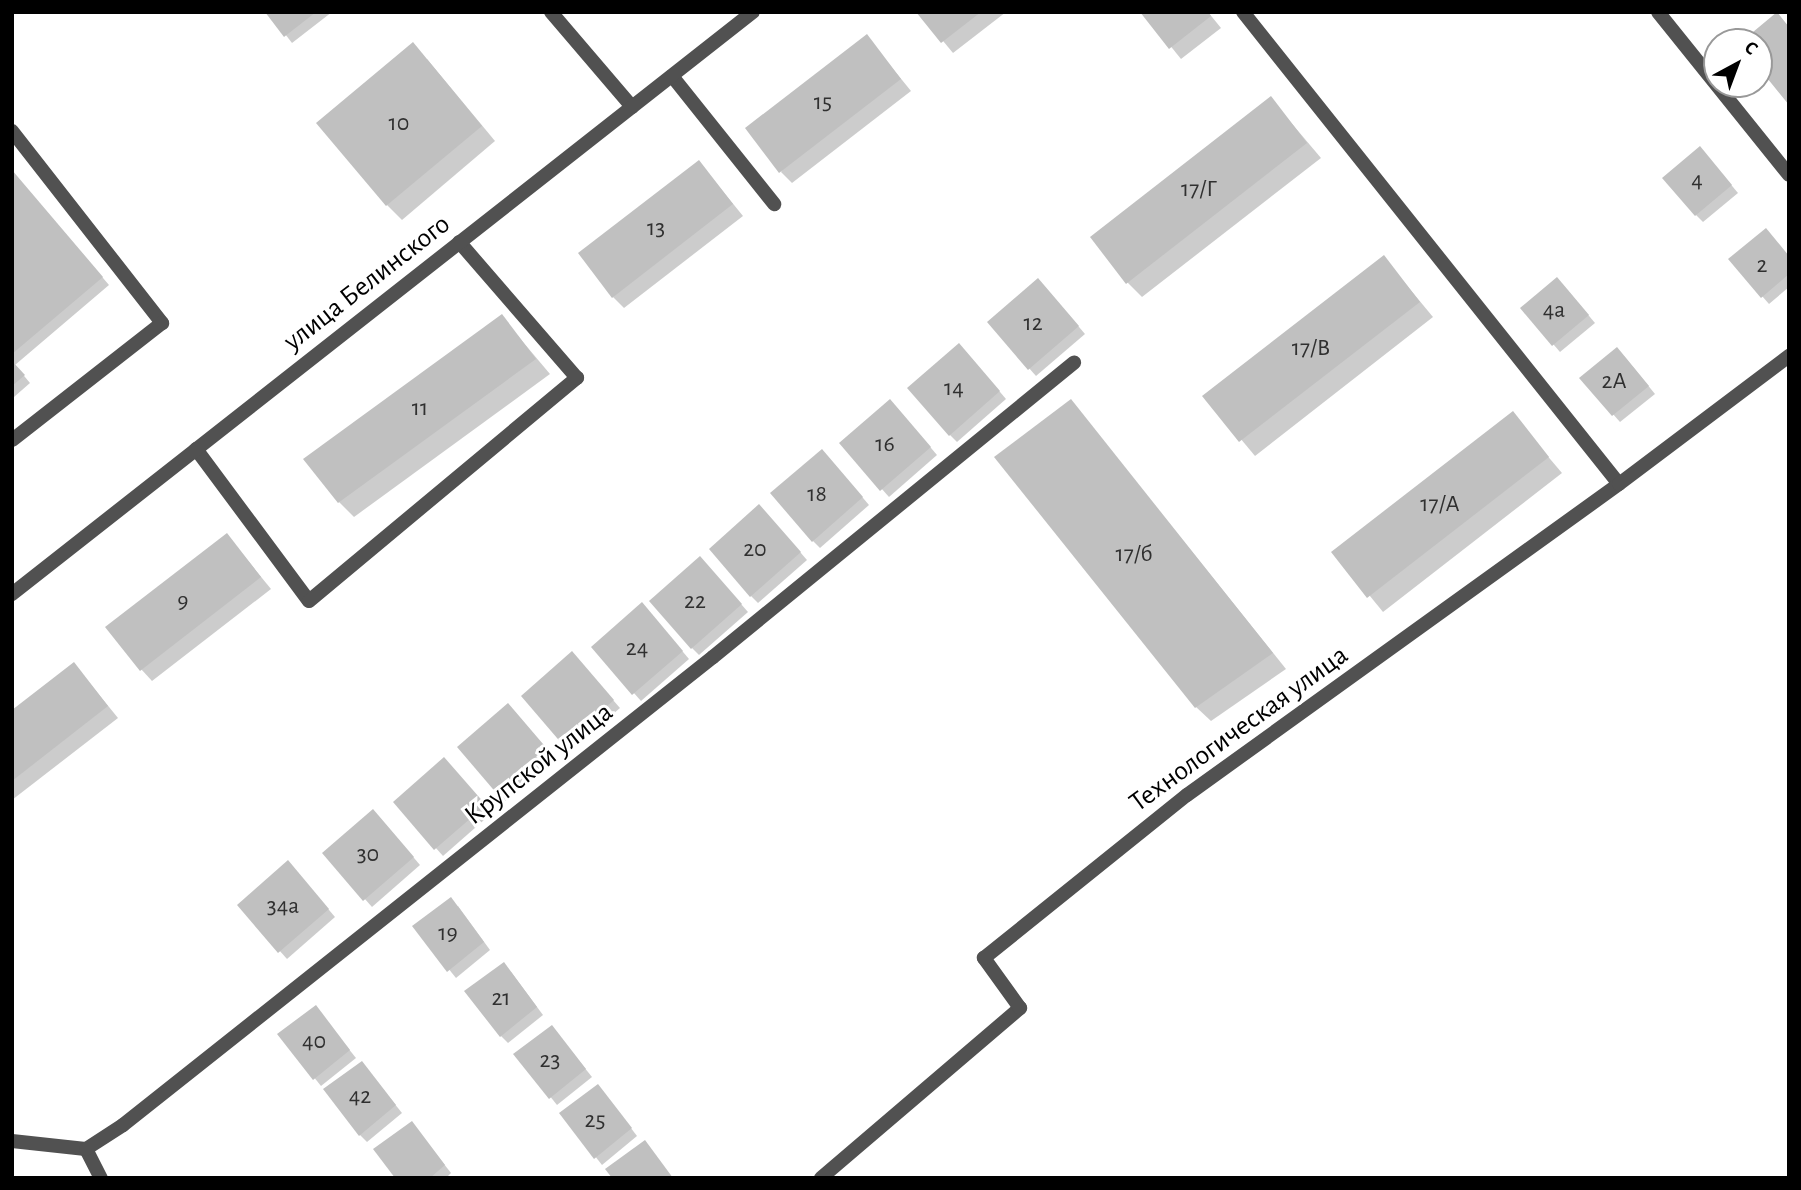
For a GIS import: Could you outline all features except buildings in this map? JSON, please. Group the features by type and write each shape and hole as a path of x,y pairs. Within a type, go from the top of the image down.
{"street":[{"path":"551,12 632,107"},
{"name":"улица Белинского","path":"12,594 753,12"},
{"path":"1243,12 1619,484"},
{"path":"1658,12 1789,175"},
{"path":"671,76 774,204"},
{"path":"12,131 162,323 12,440"},
{"path":"196,449 309,601 576,378 459,242"},
{"name":"Технологическая улица","path":"821,1178 1020,1008 984,958 1187,795 1619,484 1789,356"},
{"name":"Крупской улица","path":"86,1149 134,1116 713,657 1074,363"},
{"path":"12,1141 86,1149 101,1178"}]}
